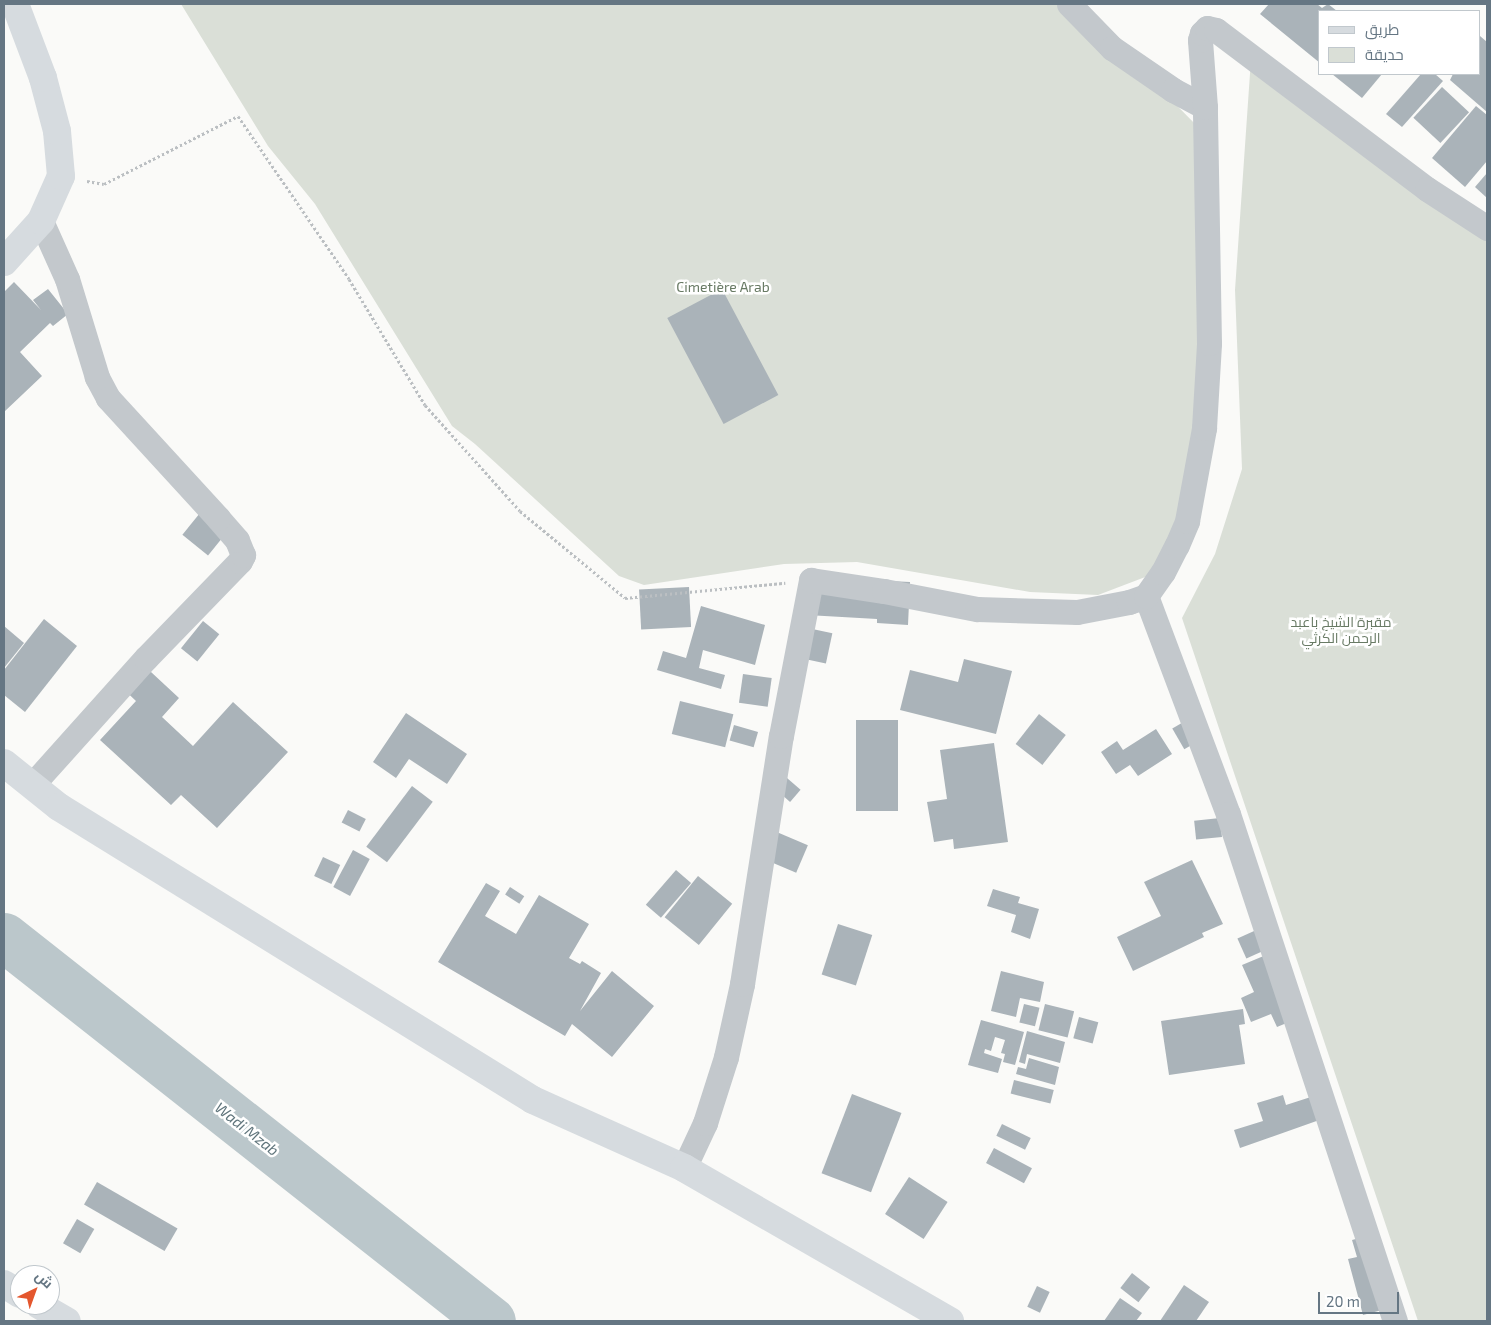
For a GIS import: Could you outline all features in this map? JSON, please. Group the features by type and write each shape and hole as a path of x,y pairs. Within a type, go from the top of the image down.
{"main road":[{"path":"4,262 41,221 61,176 57,131 43,78 15,4"},
{"path":"4,763 59,807 533,1100 684,1168 950,1321"}],"street":[{"path":"1068,4 1112,48 1172,90 1205,107"},
{"path":"684,1168 705,1124 728,1048 742,984 781,736 811,580 884,591 977,609 1078,612 1129,602 1146,596 1163,572 1187,521 1204,428 1209,343 1205,107 1200,40 1206,28 1216,30 1426,189 1487,228"},
{"path":"32,785 146,658 240,561 243,555 236,540 218,518 108,398 97,377 67,279 41,221"},
{"path":"1146,596 1228,814 1395,1321"}],"path":[{"path":"61,176 104,184 238,116 349,279 426,406 520,511 625,598 811,580"}],"green space":[{"name":"Cimetière Arab","path":"181,4 1077,4 1199,128 1204,417 1161,571 1098,595 1030,592 857,562 784,564 644,585 619,576 475,444 452,426 315,204 268,146"},
{"name":"مقبرة الشيخ باعبد الرحمن الكرثي","path":"1251,59 1487,237 1487,1321 1418,1321 1182,618 1215,554 1242,469 1235,290"}],"building":[{"path":"1269,4 1317,4 1322,8 1328,4 1336,10 1318,10 1318,61 1260,14"},
{"path":"1481,37 1487,42 1487,112 1450,80 1452,75 1481,75"},
{"path":"1333,75 1381,75 1362,98"},
{"path":"1420,75 1436,75 1443,81 1402,127 1386,114"},
{"path":"1442,87 1469,112 1440,143 1413,118"},
{"path":"1476,106 1487,115 1487,161 1465,187 1432,158"},
{"path":"1487,173 1487,198 1475,187"},
{"path":"14,282 41,310 33,300 48,289 68,314 53,326 50,323 20,352 42,376 4,412 4,292"},
{"path":"722,289 778,395 724,424 667,318"},
{"path":"200,513 226,534 208,556 182,535"},
{"path":"808,577 910,582 908,625 877,623 877,619 807,615"},
{"path":"689,587 691,627 641,630 639,590"},
{"path":"701,606 765,625 755,665 703,650 699,668 725,675 721,689 657,670 663,651 686,658"},
{"path":"44,619 77,646 25,712 4,695 4,670"},
{"path":"203,621 219,634 197,661 181,648"},
{"path":"4,626 24,643 4,668"},
{"path":"803,627 832,633 826,664 797,657"},
{"path":"137,659 179,698 162,717 193,746 233,702 288,752 217,828 181,795 171,805 100,740 136,701 116,682"},
{"path":"964,659 1012,671 996,734 900,710 910,670 958,682"},
{"path":"743,674 772,678 768,707 739,703"},
{"path":"680,701 733,714 725,747 672,734"},
{"path":"406,713 467,754 447,784 409,759 396,778 373,762"},
{"path":"1039,714 1066,735 1042,765 1016,744"},
{"path":"856,720 898,720 898,811 856,811"},
{"path":"1187,720 1199,741 1184,749 1172,728"},
{"path":"734,725 758,732 754,747 730,740"},
{"path":"1156,729 1172,754 1138,776 1130,765 1116,774 1101,752 1117,741 1123,750"},
{"path":"994,743 1008,842 954,849 953,839 934,842 927,802 947,799 940,750"},
{"path":"787,778 801,790 790,802 777,790"},
{"path":"412,786 433,802 387,862 366,847"},
{"path":"348,810 366,819 359,832 342,822"},
{"path":"1220,818 1222,837 1196,840 1194,821"},
{"path":"772,830 808,845 796,873 760,858"},
{"path":"353,850 370,859 350,896 333,887"},
{"path":"323,857 340,865 331,884 314,876"},
{"path":"1192,860 1223,924 1202,933 1204,937 1133,971 1117,937 1161,916 1144,882"},
{"path":"676,870 691,883 661,918 646,905"},
{"path":"698,876 732,904 699,945 665,917"},
{"path":"486,883 500,891 485,916 516,934 539,895 589,924 569,958 580,964 582,961 601,973 580,1011 612,971 654,1006 612,1057 572,1024 565,1036 438,962"},
{"path":"510,887 524,896 519,904 505,895"},
{"path":"993,889 1020,897 1018,903 1039,909 1030,939 1011,932 1016,915 987,906"},
{"path":"838,924 872,935 856,986 822,974"},
{"path":"1263,927 1272,947 1246,958 1237,938"},
{"path":"1273,952 1301,1017 1277,1027 1271,1014 1251,1022 1241,998 1254,992 1242,965"},
{"path":"1001,971 1044,982 1040,1002 1020,998 1016,1017 991,1011"},
{"path":"1024,1004 1040,1008 1035,1026 1019,1022"},
{"path":"1045,1004 1074,1011 1068,1037 1038,1030"},
{"path":"1243,1009 1245,1024 1239,1025 1245,1064 1169,1075 1161,1021"},
{"path":"1079,1017 1098,1022 1093,1043 1073,1038"},
{"path":"981,1020 1024,1032 1015,1065 1003,1062 1005,1054 1001,1053 1005,1040 995,1037 991,1051 985,1049 984,1053 1002,1059 998,1073 968,1065"},
{"path":"1027,1031 1065,1042 1060,1063 1027,1054 1025,1064 1019,1062"},
{"path":"1029,1058 1059,1067 1055,1085 1016,1074 1018,1067 1026,1069"},
{"path":"1014,1080 1054,1090 1050,1104 1011,1094"},
{"path":"852,1094 901,1113 871,1192 822,1173"},
{"path":"1283,1095 1286,1105 1317,1095 1325,1118 1240,1148 1234,1130 1263,1121 1257,1103"},
{"path":"1002,1124 1031,1138 1025,1150 996,1136"},
{"path":"994,1148 1032,1168 1024,1183 986,1163"},
{"path":"909,1177 948,1202 924,1239 885,1214"},
{"path":"97,1182 178,1228 165,1251 84,1205"},
{"path":"77,1219 94,1229 80,1253 63,1243"},
{"path":"1371,1235 1386,1309 1363,1315 1348,1259 1357,1257 1352,1240"},
{"path":"1132,1273 1150,1287 1138,1302 1120,1288"},
{"path":"1184,1285 1209,1302 1196,1321 1160,1321"},
{"path":"1037,1286 1050,1292 1040,1313 1027,1307"},
{"path":"1120,1298 1142,1313 1136,1321 1104,1321"}],"waterway":[{"name":"Wadi Mzab","path":"4,937 491,1321"}]}
